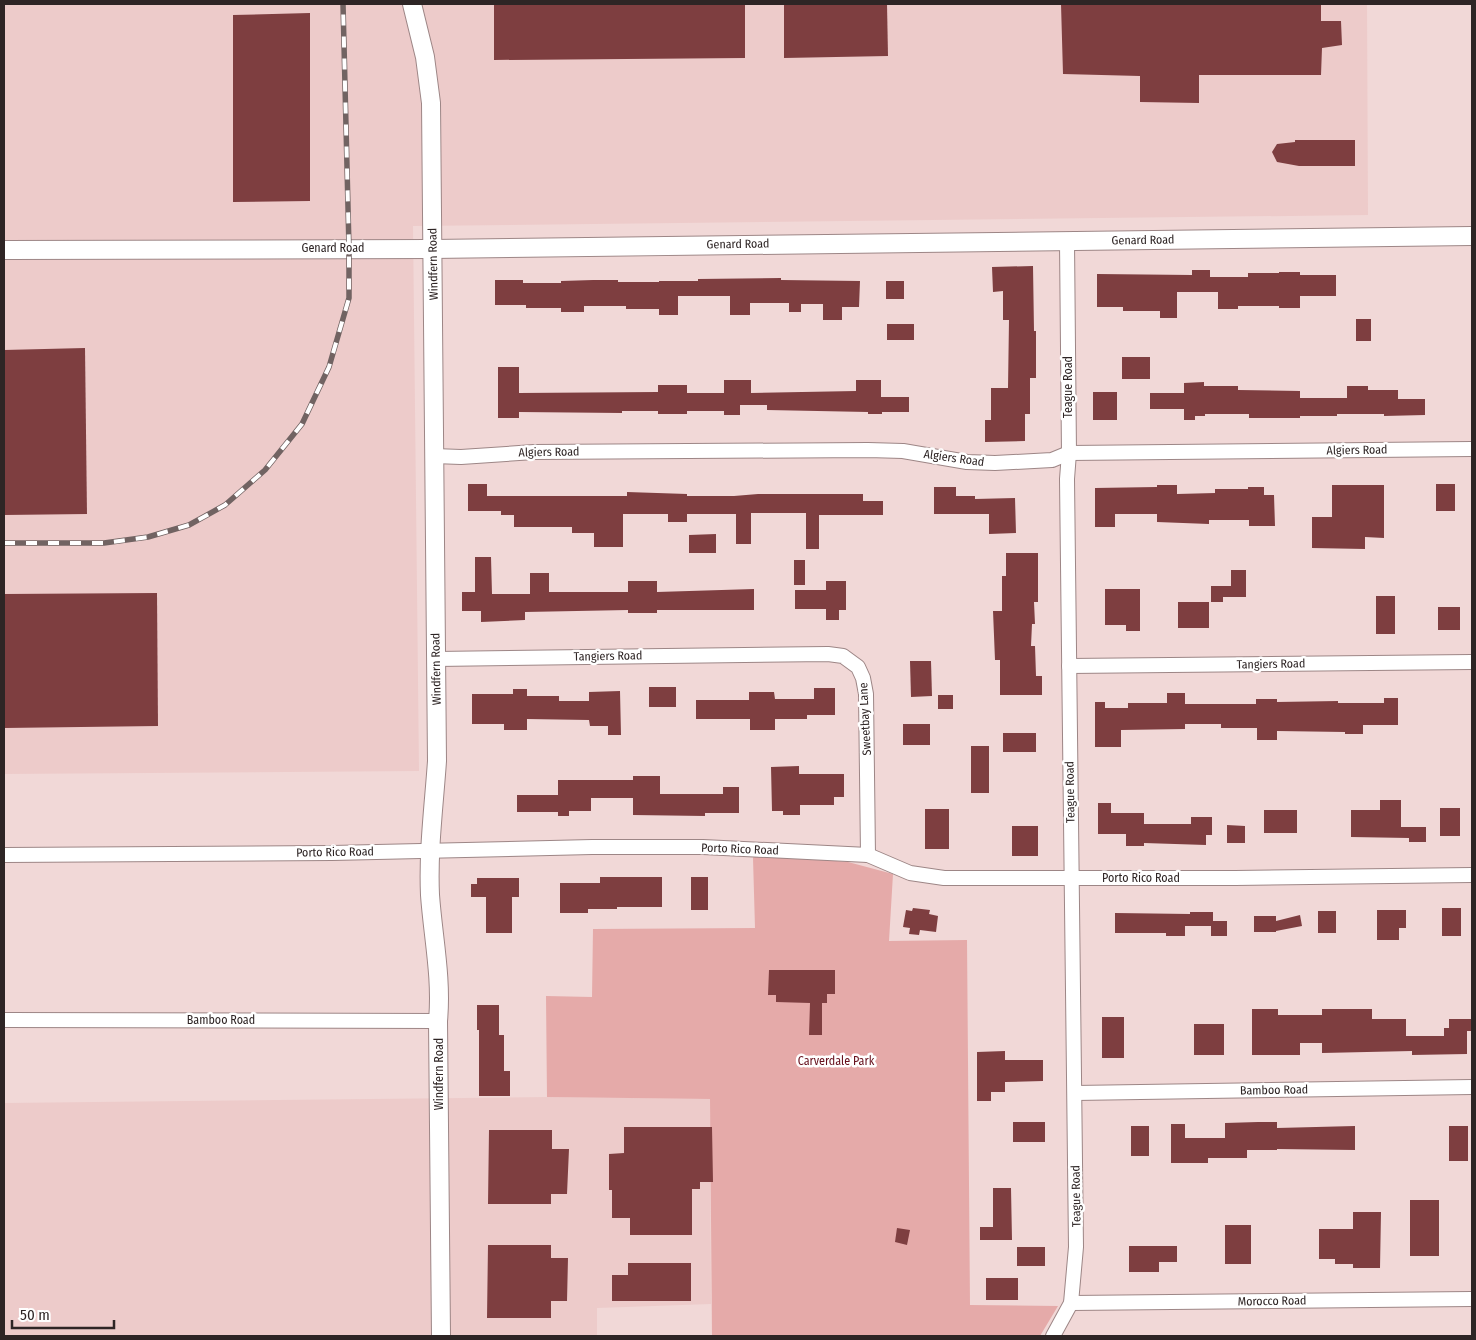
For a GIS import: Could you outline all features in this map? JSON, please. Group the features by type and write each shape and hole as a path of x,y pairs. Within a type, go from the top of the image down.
{"street":[{"name":"Windfern Road","path":"412,4 425,57 431,103 437,761 430,850 430,894 440,992 438,1021 441,1336"},
{"name":"Genard Road","path":"4,250 432,249 787,243 1067,242 1472,236"},
{"name":"Teague Road","path":"1053,1336 1071,1303 1076,1248 1067,479 1067,242"},
{"name":"Algiers Road","path":"434,456 461,457 534,452 868,450 903,451 967,462 995,463 1052,460 1068,453 1472,449"},
{"name":"Tangiers Road","path":"436,659 780,654"},
{"name":"Sweetbay Lane","path":"780,654 828,654 843,656 858,667 863,678 866,694 868,855"},
{"name":"Tangiers Road","path":"1069,666 1472,662"},
{"name":"Porto Rico Road","path":"4,855 703,847 868,855 910,872 944,878 1472,874"},
{"name":"Bamboo Road","path":"4,1020 438,1021"},
{"name":"Bamboo Road","path":"1075,1092 1472,1087"},
{"name":"Morocco Road","path":"1071,1303 1472,1299"}],"shaded area":[{"path":"4,4 1367,4 1368,215 413,226 419,771 4,774"},
{"path":"547,1097 710,1099 711,1304 597,1308 597,1336 4,1336 4,1103"}],"green space":[{"name":"Carverdale Park","path":"754,855 848,862 893,874 889,941 967,940 970,1305 1058,1306 1040,1336 712,1336 710,1099 547,1097 546,996 592,997 593,929 755,928 753,858"}],"building":[{"path":"494,4 745,4 745,58 494,60"},
{"path":"784,4 887,4 888,56 784,58"},
{"path":"1061,4 1321,4 1321,21 1341,21 1342,45 1322,48 1321,75 1199,75 1199,103 1140,102 1140,76 1063,74"},
{"path":"310,13 310,201 233,202 233,15"},
{"path":"1295,140 1355,140 1355,166 1299,166 1277,162 1272,152 1277,144 1295,142"},
{"path":"1033,266 1036,378 1030,378 1030,414 1025,414 1025,441 985,442 985,420 991,420 991,388 1008,388 1009,320 1003,320 1003,291 993,292 992,267"},
{"path":"1192,270 1210,270 1210,277 1248,277 1248,273 1279,272 1300,272 1300,275 1336,275 1336,296 1300,296 1300,308 1238,306 1238,309 1218,309 1218,292 1177,292 1177,318 1160,318 1160,311 1123,311 1123,307 1097,307 1097,274 1192,275"},
{"path":"781,278 781,280 860,281 859,307 842,307 842,320 823,320 823,304 801,304 801,312 789,312 789,303 750,303 750,315 730,315 730,296 678,296 678,315 659,315 659,309 626,309 626,306 584,306 584,312 561,312 561,308 526,308 526,305 495,305 495,280 523,280 523,283 561,283 561,281 593,280 659,282 698,281 698,279"},
{"path":"886,281 904,281 904,299 886,299"},
{"path":"1356,319 1371,319 1371,341 1356,341"},
{"path":"887,324 914,324 914,340 887,340"},
{"path":"85,348 87,514 4,515 4,350"},
{"path":"1122,357 1150,357 1150,379 1122,379"},
{"path":"498,367 519,367 519,393 658,392 658,385 687,385 687,393 724,393 724,380 751,380 751,393 856,391 856,380 881,380 881,397 909,397 909,412 868,414 868,412 767,410 767,405 740,405 740,415 724,415 724,411 687,411 687,414 658,414 658,411 622,411 622,413 519,412 519,418 498,418"},
{"path":"1204,382 1204,386 1238,386 1238,390 1300,391 1300,398 1347,398 1347,386 1368,386 1368,390 1398,390 1398,399 1425,399 1425,415 1337,414 1337,416 1300,416 1300,418 1249,418 1249,414 1205,414 1205,416 1195,416 1195,420 1184,420 1184,409 1150,409 1150,393 1184,393 1184,383"},
{"path":"1093,392 1117,392 1117,420 1093,420"},
{"path":"468,484 487,484 487,496 627,496 627,492 687,494 687,496 863,494 863,501 883,501 883,515 819,515 819,549 806,549 806,513 751,513 751,544 736,544 736,514 687,514 687,522 668,522 668,514 623,514 623,547 594,547 594,533 572,533 572,527 514,527 514,515 501,515 501,511 468,511"},
{"path":"1436,484 1455,484 1455,511 1436,511"},
{"path":"1157,485 1177,485 1177,494 1215,493 1215,489 1264,487 1264,495 1274,495 1275,526 1249,526 1249,520 1209,520 1209,524 1157,522 1157,514 1115,514 1115,527 1095,527 1095,488 1157,487"},
{"path":"1332,485 1384,485 1384,538 1365,537 1365,549 1312,548 1312,517 1332,517"},
{"path":"934,487 956,487 956,496 975,496 975,499 1015,498 1016,533 989,534 989,514 934,514"},
{"path":"716,534 716,553 689,553 689,535"},
{"path":"1006,553 1038,553 1038,602 1034,602 1035,624 1032,624 1031,646 1035,646 1036,676 1042,676 1042,695 1000,695 1000,660 995,660 993,611 1002,611 1002,576 1006,576"},
{"path":"475,557 491,557 492,594 530,594 530,573 549,573 549,592 628,592 628,581 657,581 657,592 754,589 754,610 657,610 657,613 628,613 628,610 525,612 525,620 481,622 481,611 462,611 462,592 475,592"},
{"path":"794,560 805,560 805,585 794,585"},
{"path":"1231,570 1246,570 1246,597 1223,597 1223,602 1211,602 1211,586 1231,586"},
{"path":"826,581 846,581 846,610 839,610 839,620 826,620 826,609 795,609 795,590 826,590"},
{"path":"1105,589 1140,589 1140,631 1126,631 1126,625 1105,625"},
{"path":"157,593 158,726 4,728 4,594"},
{"path":"1376,596 1395,596 1395,634 1376,634"},
{"path":"1178,602 1209,602 1209,628 1178,628"},
{"path":"1438,607 1460,607 1460,630 1438,630"},
{"path":"910,661 931,661 932,696 911,697"},
{"path":"649,687 676,687 676,707 649,707"},
{"path":"814,688 835,688 835,715 807,715 807,719 775,719 775,730 750,730 750,719 696,719 696,700 749,700 749,692 774,692 775,699 814,699"},
{"path":"513,689 527,689 527,696 559,696 559,701 589,701 589,692 620,691 621,735 608,735 608,726 590,726 589,720 527,719 527,730 504,730 504,724 472,724 472,694 513,694"},
{"path":"1167,693 1185,693 1185,704 1256,704 1256,699 1277,699 1277,702 1338,701 1338,703 1384,703 1384,698 1398,698 1398,725 1363,725 1363,734 1277,731 1277,740 1257,740 1257,728 1221,728 1221,724 1185,724 1185,729 1121,730 1121,747 1095,747 1095,702 1105,702 1105,708 1128,708 1128,703 1167,703"},
{"path":"938,695 953,695 953,709 938,709"},
{"path":"903,724 930,724 930,745 903,745"},
{"path":"1003,733 1036,733 1036,752 1003,752"},
{"path":"971,746 989,746 989,793 971,793"},
{"path":"799,766 799,774 844,774 844,797 834,797 834,805 800,805 800,815 783,815 783,811 772,811 771,767"},
{"path":"633,776 660,776 660,794 723,794 723,787 739,787 739,813 705,813 705,816 633,815 633,798 591,798 591,811 569,811 569,816 558,816 558,812 517,812 517,795 558,795 558,780 633,780"},
{"path":"1380,800 1401,800 1401,827 1426,827 1426,842 1409,842 1409,838 1351,837 1351,810 1380,810"},
{"path":"1098,803 1111,803 1111,813 1144,813 1144,824 1191,824 1191,817 1212,817 1212,835 1206,835 1206,845 1144,843 1144,846 1126,846 1126,834 1098,834"},
{"path":"1440,808 1460,808 1460,836 1440,836"},
{"path":"925,809 949,809 949,849 925,849"},
{"path":"1264,810 1297,810 1297,833 1264,833"},
{"path":"1227,825 1245,826 1245,843 1227,843"},
{"path":"1012,826 1038,826 1038,856 1012,856"},
{"path":"600,877 662,877 662,907 617,907 617,909 588,909 588,913 560,913 560,883 600,883"},
{"path":"691,877 708,877 708,910 691,910"},
{"path":"477,878 519,878 519,897 512,897 512,933 486,933 486,897 471,897 471,884 477,884"},
{"path":"913,908 930,910 929,914 938,916 936,932 920,930 919,935 909,934 910,928 903,927 906,910 912,911"},
{"path":"1442,908 1461,908 1461,936 1442,936"},
{"path":"1377,910 1406,910 1406,928 1399,928 1399,940 1377,940"},
{"path":"1318,911 1336,911 1336,933 1318,933"},
{"path":"1190,912 1213,912 1213,921 1227,921 1227,936 1211,936 1211,926 1185,926 1185,936 1166,936 1166,933 1115,933 1115,913 1190,914"},
{"path":"1300,915 1302,926 1276,932 1254,932 1254,916 1276,916 1276,921"},
{"path":"769,970 835,970 835,994 827,994 827,1003 822,1003 822,1035 809,1035 810,1003 776,1002 776,995 768,995"},
{"path":"477,1005 499,1005 499,1035 504,1035 504,1071 510,1071 510,1096 479,1096"},
{"path":"1252,1009 1278,1009 1278,1015 1322,1015 1322,1009 1372,1009 1372,1019 1406,1019 1406,1036 1444,1036 1444,1028 1449,1028 1449,1019 1472,1019 1472,1031 1467,1031 1467,1054 1412,1055 1412,1051 1322,1053 1322,1043 1300,1043 1300,1055 1252,1055"},
{"path":"1102,1017 1124,1017 1124,1058 1102,1058"},
{"path":"1194,1024 1224,1024 1224,1055 1194,1055"},
{"path":"1005,1051 1005,1060 1043,1060 1043,1081 1005,1082 1005,1092 991,1092 991,1101 977,1101 977,1052"},
{"path":"1013,1122 1045,1122 1045,1142 1013,1142"},
{"path":"1277,1122 1277,1128 1355,1126 1355,1150 1247,1150 1247,1158 1208,1158 1208,1163 1171,1163 1171,1124 1185,1124 1185,1138 1225,1138 1225,1123"},
{"path":"1131,1126 1149,1126 1149,1156 1131,1156"},
{"path":"1449,1126 1468,1126 1468,1161 1449,1161"},
{"path":"624,1127 712,1127 713,1182 700,1182 700,1189 692,1189 692,1235 630,1235 630,1218 612,1218 612,1190 609,1190 609,1154 624,1153"},
{"path":"489,1130 552,1130 552,1149 569,1149 567,1194 551,1194 551,1204 488,1204"},
{"path":"993,1188 1011,1188 1012,1240 980,1240 980,1227 993,1227"},
{"path":"1410,1200 1439,1200 1439,1256 1410,1256"},
{"path":"1353,1212 1381,1212 1380,1268 1353,1268 1353,1264 1335,1264 1335,1259 1319,1259 1319,1229 1353,1229"},
{"path":"1225,1225 1251,1225 1251,1264 1225,1264"},
{"path":"897,1228 910,1230 907,1245 895,1242"},
{"path":"488,1245 551,1245 551,1258 568,1258 567,1301 551,1301 551,1318 487,1318"},
{"path":"1129,1246 1177,1246 1177,1262 1159,1262 1159,1272 1129,1272"},
{"path":"1017,1247 1045,1247 1045,1266 1017,1266"},
{"path":"628,1263 691,1263 691,1301 612,1301 612,1275 628,1275"},
{"path":"986,1278 1018,1278 1018,1300 986,1300"}],"railway":[{"path":"4,543 104,543 148,537 189,525 225,505 265,470 302,424 329,367 349,298 343,4"}]}
